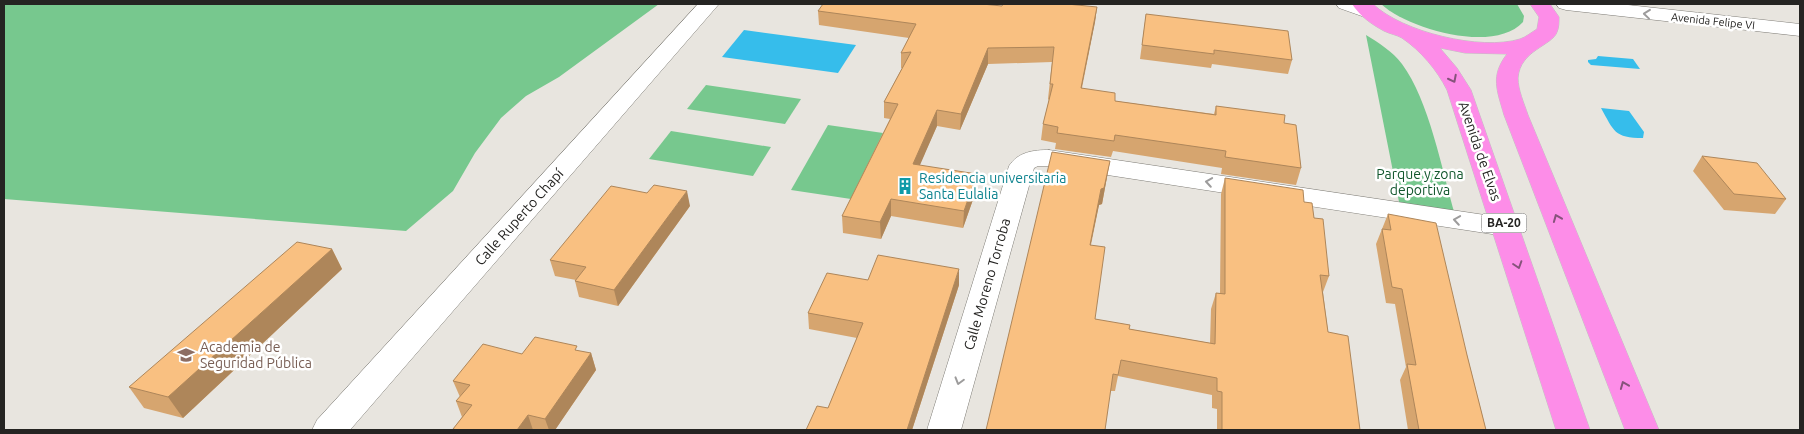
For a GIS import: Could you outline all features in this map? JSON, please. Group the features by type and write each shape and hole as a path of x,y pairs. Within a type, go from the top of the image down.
{"highway":[{"path":"1540,4 1550,17 1548,32 1528,44 1514,59 1506,72 1508,90 1516,115 1642,430"},
{"path":"1368,9 1407,32 1433,40 1473,47 1497,48 1528,44"},
{"name":"Avenida de Elvas","path":"1407,32 1428,48 1449,70 1459,90 1573,430"}],"street":[{"name":"Calle Ruperto Chapí","path":"329,430 709,4"},
{"path":"1346,4 1368,9"},
{"name":"Avenida Felipe VI","path":"1566,4 1800,30"},
{"name":"Calle Moreno Torroba","path":"944,430 1022,166 1025,162 1032,159 1049,158 1505,227"}],"green space":[{"path":"4,4 659,4 559,77 526,96 501,118 475,153 453,191 406,231 4,199"},
{"path":"1381,4 1517,4 1524,16 1523,22 1510,31 1492,36 1472,37 1430,29 1410,22"},
{"name":"Parque y zona deportiva","path":"1366,35 1394,55 1402,64 1420,96 1434,136 1455,215 1400,207"},
{"path":"706,85 801,99 785,124 687,109"},
{"path":"828,125 883,133 851,199 791,190"},
{"path":"671,131 771,147 753,176 649,159"}],"water":[{"path":"744,30 856,45 838,73 722,57"},
{"path":"1598,56 1633,59 1640,69 1591,65 1588,62 1588,60 1596,59"},
{"path":"1601,108 1629,111 1644,132 1643,138 1620,135 1612,128"}],"building":[{"path":"823,4 982,4 1002,6 1003,4 1067,4 1097,7 1081,88 1115,93 1115,101 1216,115 1216,106 1285,115 1284,123 1296,125 1301,168 1225,157 1226,151 1115,135 1114,141 1057,133 1058,127 1043,124 1053,84 1050,84 1054,47 988,48 961,114 937,110 913,164 977,174 964,211 891,199 880,222 842,216 898,104 884,102 911,52 901,53 916,24 818,11"},
{"path":"1146,14 1288,31 1292,60 1214,50 1214,54 1142,45"},
{"path":"1052,152 1110,161 1104,188 1101,189 1090,245 1105,247 1095,319 1130,325 1129,329 1215,344 1216,293 1225,294 1225,178 1303,190 1304,202 1312,203 1314,218 1323,219 1329,276 1320,275 1328,332 1348,336 1360,430 1222,430 1222,392 1217,391 1217,378 1121,360 1118,375 1113,374 1105,430 986,430"},
{"path":"1702,156 1757,163 1786,199 1734,194"},
{"path":"654,185 687,191 614,290 575,281 586,267 550,260 611,186 647,193"},
{"path":"1388,214 1436,223 1486,430 1419,430 1407,364 1416,365 1402,289 1392,287 1382,229 1391,230"},
{"path":"297,242 332,249 168,397 129,387"},
{"path":"878,255 959,269 907,430 806,430 817,406 828,408 863,323 808,313 827,273 868,280"},
{"path":"535,337 577,346 575,350 591,353 545,419 528,415 517,430 453,429 472,405 456,401 470,385 453,381 483,344 522,354"}],"place":[{"name":"Residencia universitaria Santa Eulalia","path":"905,186"},
{"name":"Academia de Seguridad Pública","path":"186,355"}]}
